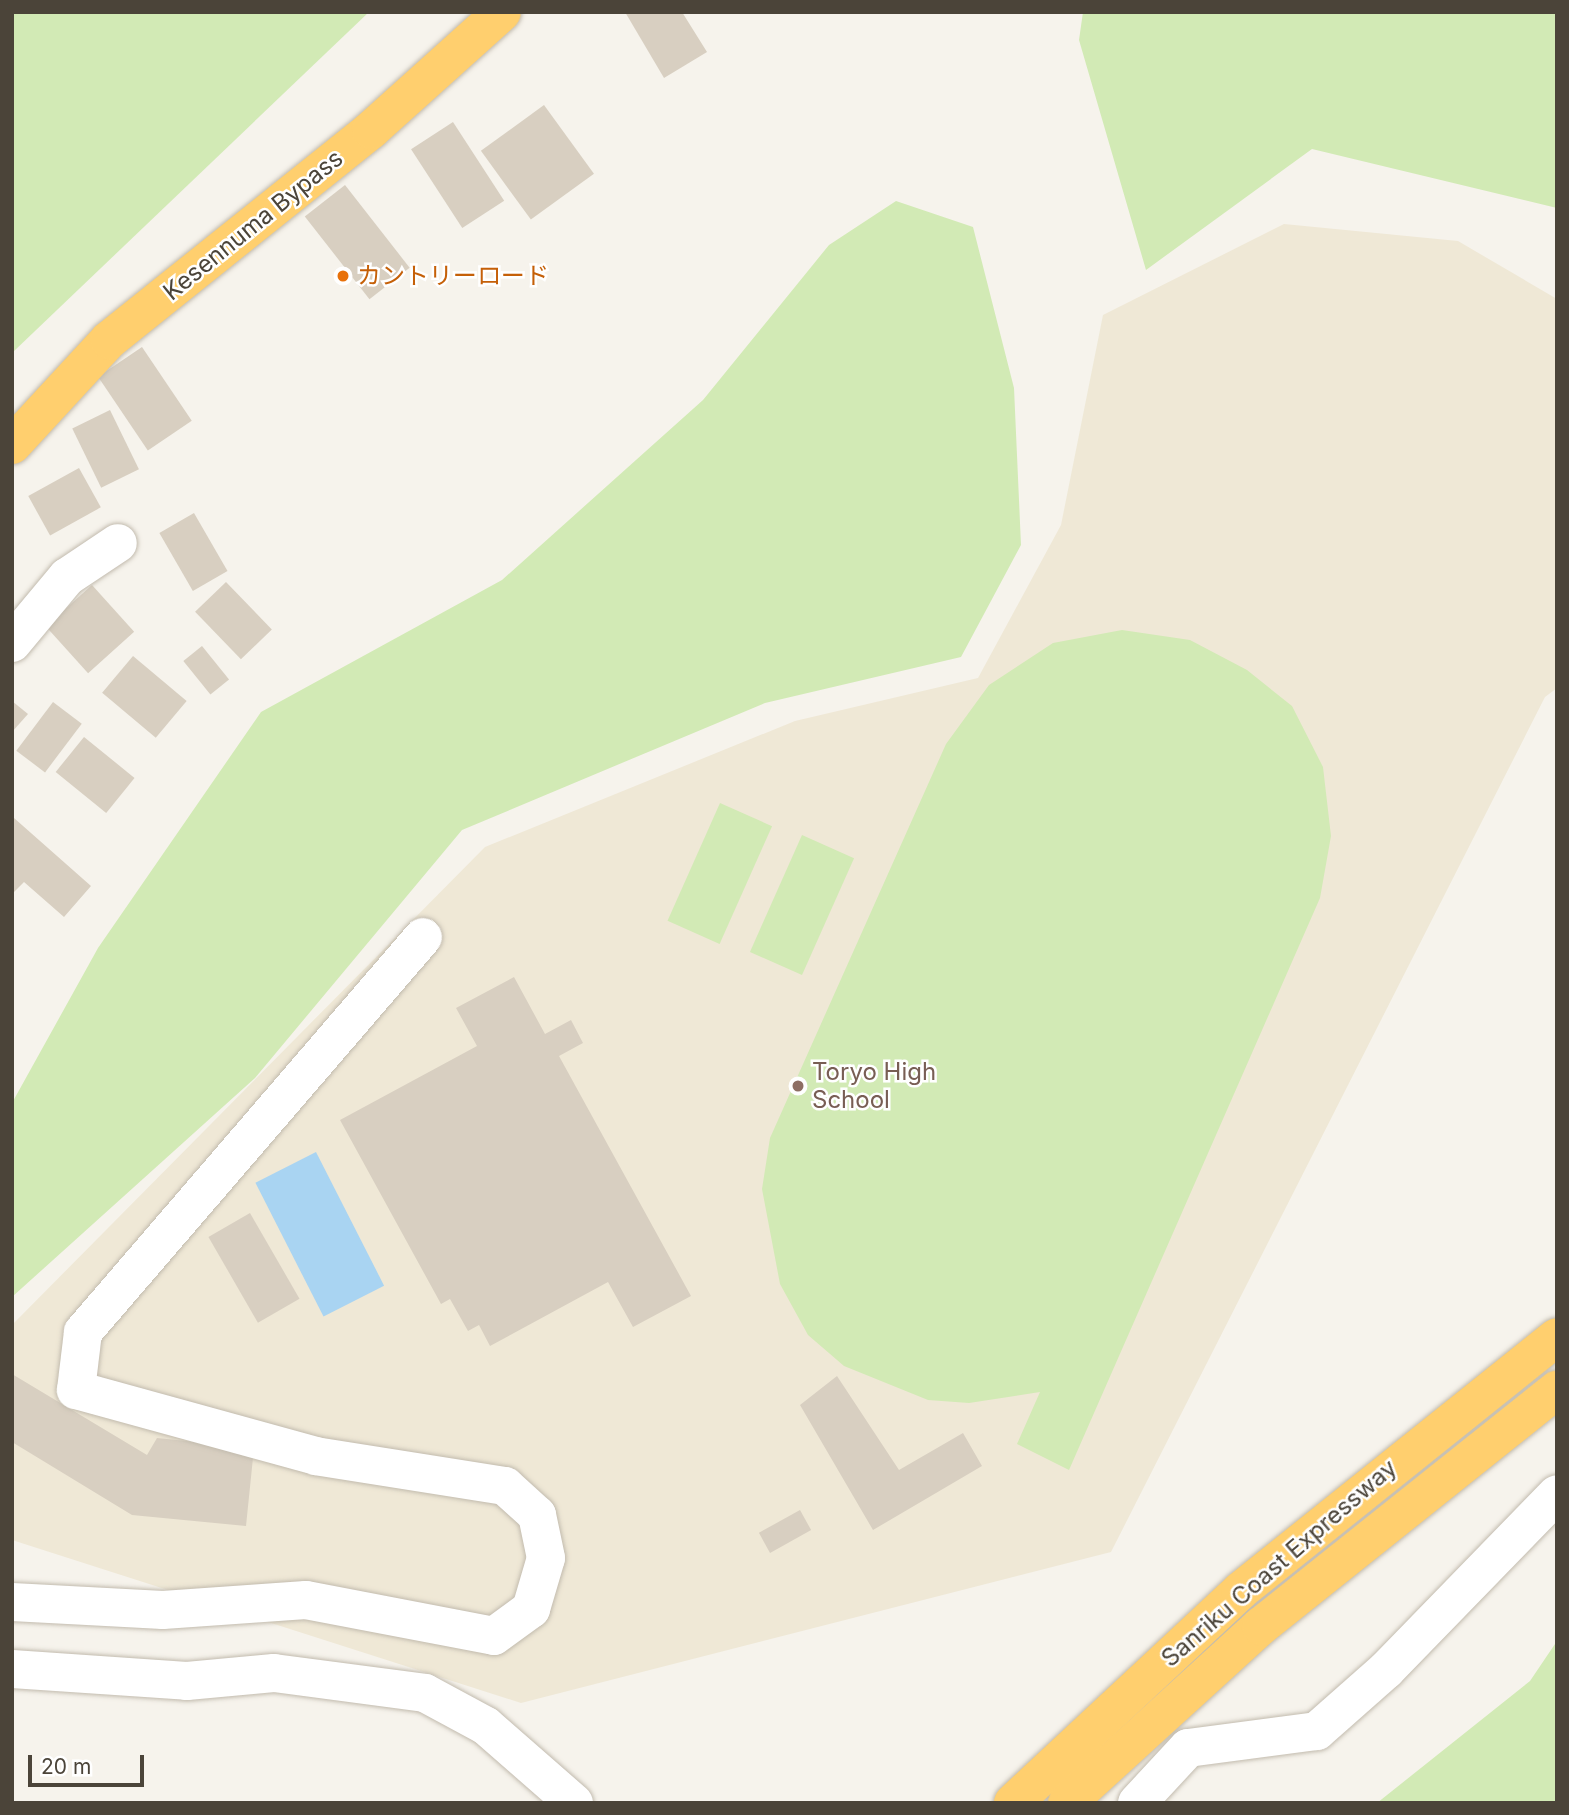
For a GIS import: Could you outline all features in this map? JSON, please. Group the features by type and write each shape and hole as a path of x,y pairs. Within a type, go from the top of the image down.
{"highway":[{"name":"Kesennuma Bypass","path":"12,445 109,340 371,130 502,12"},
{"name":"Sanriku Coast Expressway","path":"1013,1803 1240,1591 1557,1337"},
{"name":"Sanriku Coast Expressway","path":"1076,1794 1261,1626 1557,1390"}],"street":[{"path":"12,643 68,577 118,543"},
{"path":"12,1602 163,1610 306,1600 494,1636 531,1608 546,1558 537,1515 505,1486 316,1456 76,1390 83,1332 423,937"},
{"path":"1137,1803 1188,1748 1317,1731 1386,1670 1557,1494"},
{"path":"12,1669 187,1681 274,1673 425,1693 486,1726 574,1803"}],"shaded area":[{"name":"Toryo High School","path":"1284,224 1458,241 1557,299 1557,688 1545,697 1111,1552 521,1703 12,1540 12,1325 485,847 795,721 978,678 1061,525 1103,315"}],"green space":[{"path":"12,12 369,12 12,353"},
{"path":"1083,12 1557,12 1557,208 1312,149 1146,270 1079,40"},
{"path":"896,201 973,227 1014,388 1021,545 961,657 765,703 462,830 255,1078 12,1297 12,1103 98,948 261,712 502,580 703,400 829,245"},
{"path":"1122,630 1190,640 1247,670 1292,706 1323,767 1331,836 1320,898 1069,1470 1017,1444 1040,1392 969,1403 928,1400 844,1366 808,1335 780,1284 762,1189 770,1138 946,744 989,685 1053,643"},
{"path":"720,803 772,826 720,944 668,921"},
{"path":"802,835 854,858 802,975 750,952"},
{"path":"1557,1641 1557,1803 1377,1803 1530,1681"}],"water":[{"path":"316,1152 384,1286 324,1317 255,1183"}],"building":[{"path":"625,12 682,12 707,52 664,78"},
{"path":"544,105 594,174 531,220 481,151"},
{"path":"453,122 504,201 462,228 411,149"},
{"path":"345,185 410,268 369,299 305,216"},
{"path":"142,347 192,421 148,450 98,377"},
{"path":"110,410 139,469 101,488 72,428"},
{"path":"79,468 101,507 50,535 28,496"},
{"path":"194,513 228,571 193,591 159,533"},
{"path":"226,582 272,629 241,659 195,612"},
{"path":"92,585 134,632 88,673 46,626"},
{"path":"202,646 229,679 210,695 183,661"},
{"path":"133,656 187,701 156,738 102,693"},
{"path":"12,701 28,714 12,732"},
{"path":"53,702 82,724 45,772 16,751"},
{"path":"84,737 135,778 106,813 56,772"},
{"path":"14,818 91,886 64,917 24,882 12,894"},
{"path":"514,977 545,1034 571,1020 583,1043 559,1056 691,1296 633,1327 608,1282 490,1346 479,1325 468,1331 450,1299 441,1304 340,1120 477,1046 456,1008"},
{"path":"250,1213 300,1299 258,1323 208,1237"},
{"path":"12,1374 147,1455 157,1438 254,1448 246,1526 132,1515 12,1442"},
{"path":"837,1376 899,1470 963,1433 982,1466 873,1530 800,1405"},
{"path":"800,1510 811,1530 770,1553 759,1533"}],"place":[{"name":"カントリーロード","path":"343,276"},
{"name":"Toryo High School","path":"798,1086"}]}
